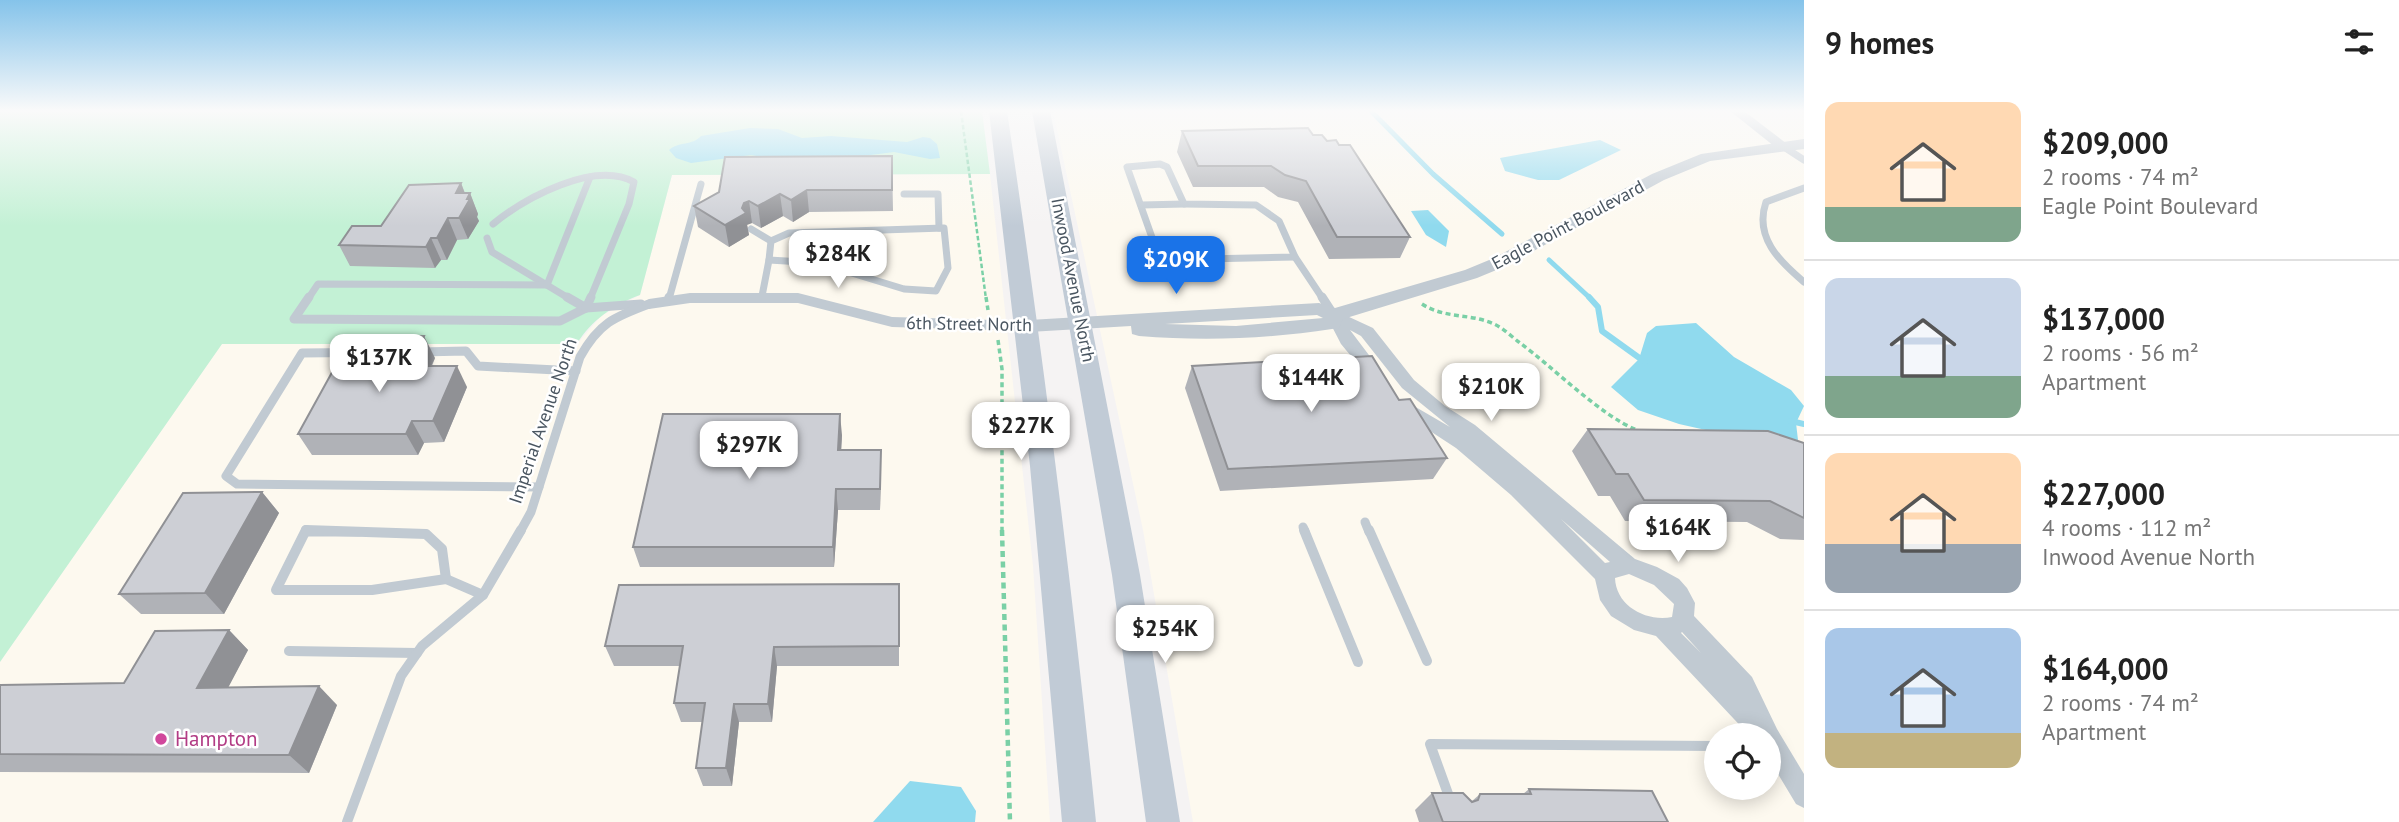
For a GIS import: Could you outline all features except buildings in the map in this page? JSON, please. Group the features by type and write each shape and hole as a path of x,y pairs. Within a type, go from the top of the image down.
{"main road":[{"path":"1004,149 1029,326 1059,592 1079,822"},
{"name":"Inwood Avenue North","path":"1048,149 1126,575 1163,822"}],"street":[{"name":"Eagle Point Boulevard","path":"1081,325 1197,334 1277,332 1332,323 1334,315 1471,274 1515,254 1658,177 1707,157 1766,149"},
{"name":"6th Street North","path":"649,304 762,296 798,298 891,322 1081,325"},
{"path":"1334,315 1367,332 1408,384 1439,411 1469,430 1629,566"},
{"path":"1334,315 1347,340 1397,399 1426,423 1462,443 1495,470 1605,576 1606,594 1618,609 1636,622 1674,624 1723,689 1754,723"},
{"path":"1605,576 1618,567 1629,566 1651,572 1672,587 1684,604 1674,624"},
{"path":"1781,759 1804,796"}],"lane":[{"path":"1788,149 1804,160"},
{"path":"1184,204 1167,167 1160,164 1127,167 1160,260 1295,257"},
{"path":"493,224 506,211 523,201 590,177 617,173 628,176 634,182 629,204 586,308"},
{"path":"547,285 590,177"},
{"path":"668,301 701,184"},
{"path":"1804,188 1766,202 1761,221 1765,238 1771,248 1804,282"},
{"path":"904,194 938,194 939,229"},
{"path":"1141,205 1256,205 1279,221 1295,257 1334,315"},
{"path":"769,260 819,262 904,289 936,291 948,268 944,228 789,233 771,241"},
{"path":"751,229 771,241"},
{"path":"487,238 492,252 586,308"},
{"path":"762,296 771,241"},
{"path":"547,285 318,284 294,319 560,321 586,308 649,304"},
{"name":"Imperial Avenue North","path":"346,822 401,676 417,653 483,595 531,512 576,371 589,339 602,323 649,304"},
{"path":"539,487 236,484 226,476 302,353 466,351 478,366 576,371"},
{"path":"1365,522 1427,661"},
{"path":"1303,527 1358,662"},
{"path":"446,579 442,549 426,534 306,530 276,590 372,590 446,579 483,595"},
{"path":"289,651 417,653"},
{"path":"1454,811 1430,744 1704,746"}],"path":[{"path":"966,149 987,309"},
{"path":"1407,293 1438,314 1456,315 1494,324 1542,359 1621,424 1644,433"},
{"path":"999,343 1002,369 1002,587 1010,822"}],"shaded area":[{"path":"1061,149 1804,149 1804,822 1193,822 1143,530"},
{"path":"990,174 1033,566 1050,822 0,822 0,662 222,344 577,344 601,316 640,295 672,175"}],"green space":[{"path":"0,149 987,149 990,174 672,175 640,295 604,314 577,344 222,344 0,662"}],"water":[{"path":"938,149 940,158 930,159 894,152 855,157 781,160 751,155 691,163 676,158 669,150"},
{"path":"1548,149 1621,150 1559,180 1538,180 1505,171 1500,158"},
{"path":"1428,210 1449,231 1446,247 1426,235 1411,211"},
{"path":"1696,323 1734,357 1791,390 1804,406 1796,423 1798,440 1728,435 1679,424 1638,410 1611,387 1639,359 1647,333 1656,326"},
{"path":"910,781 961,787 976,811 975,822 873,822"}],"waterway":[{"path":"1409,149 1502,234"},
{"path":"1549,260 1590,298"},
{"path":"1590,298 1598,307 1602,331 1645,362"},
{"path":"1791,421 1804,424"}],"place":[{"name":"Hampton","path":"161,739"}]}
